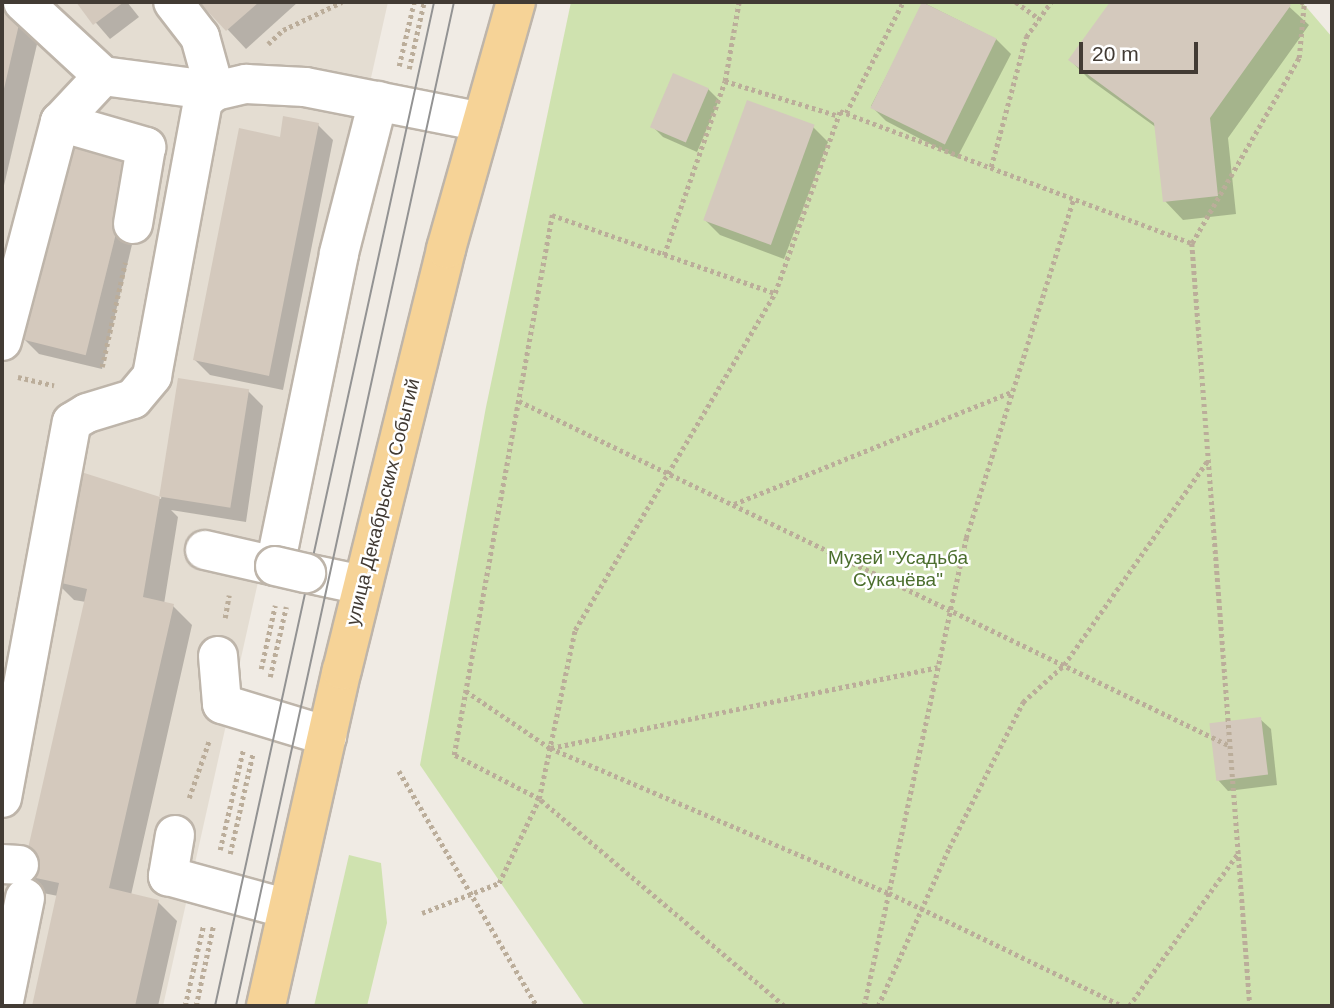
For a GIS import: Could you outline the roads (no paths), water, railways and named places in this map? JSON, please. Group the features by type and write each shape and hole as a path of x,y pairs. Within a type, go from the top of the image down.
{"main road":[{"name":"улица Декабрьских Событий","path":"266,1006 362,585 446,249 516,2"}],"lane":[{"path":"23,2 103,76 215,92"},
{"path":"173,2 200,37 215,92"},
{"path":"2,341 60,122 103,76"},
{"path":"2,798 72,422 87,413 133,399 152,376 203,101 215,92 246,84 305,87 482,122"},
{"path":"290,569 339,253 378,102"},
{"path":"60,122 146,147 133,224"},
{"path":"220,554 362,585"},
{"path":"218,656 222,704 327,736"},
{"path":"176,835 168,876 288,909"},
{"path":"3,1006 15,876"}],"tram line":[{"path":"215,1006 434,2"},
{"path":"236,1006 454,2"}],"park label":[{"name":"Музей \"Усадьба Сукачёва\"","path":"898,569"}]}
